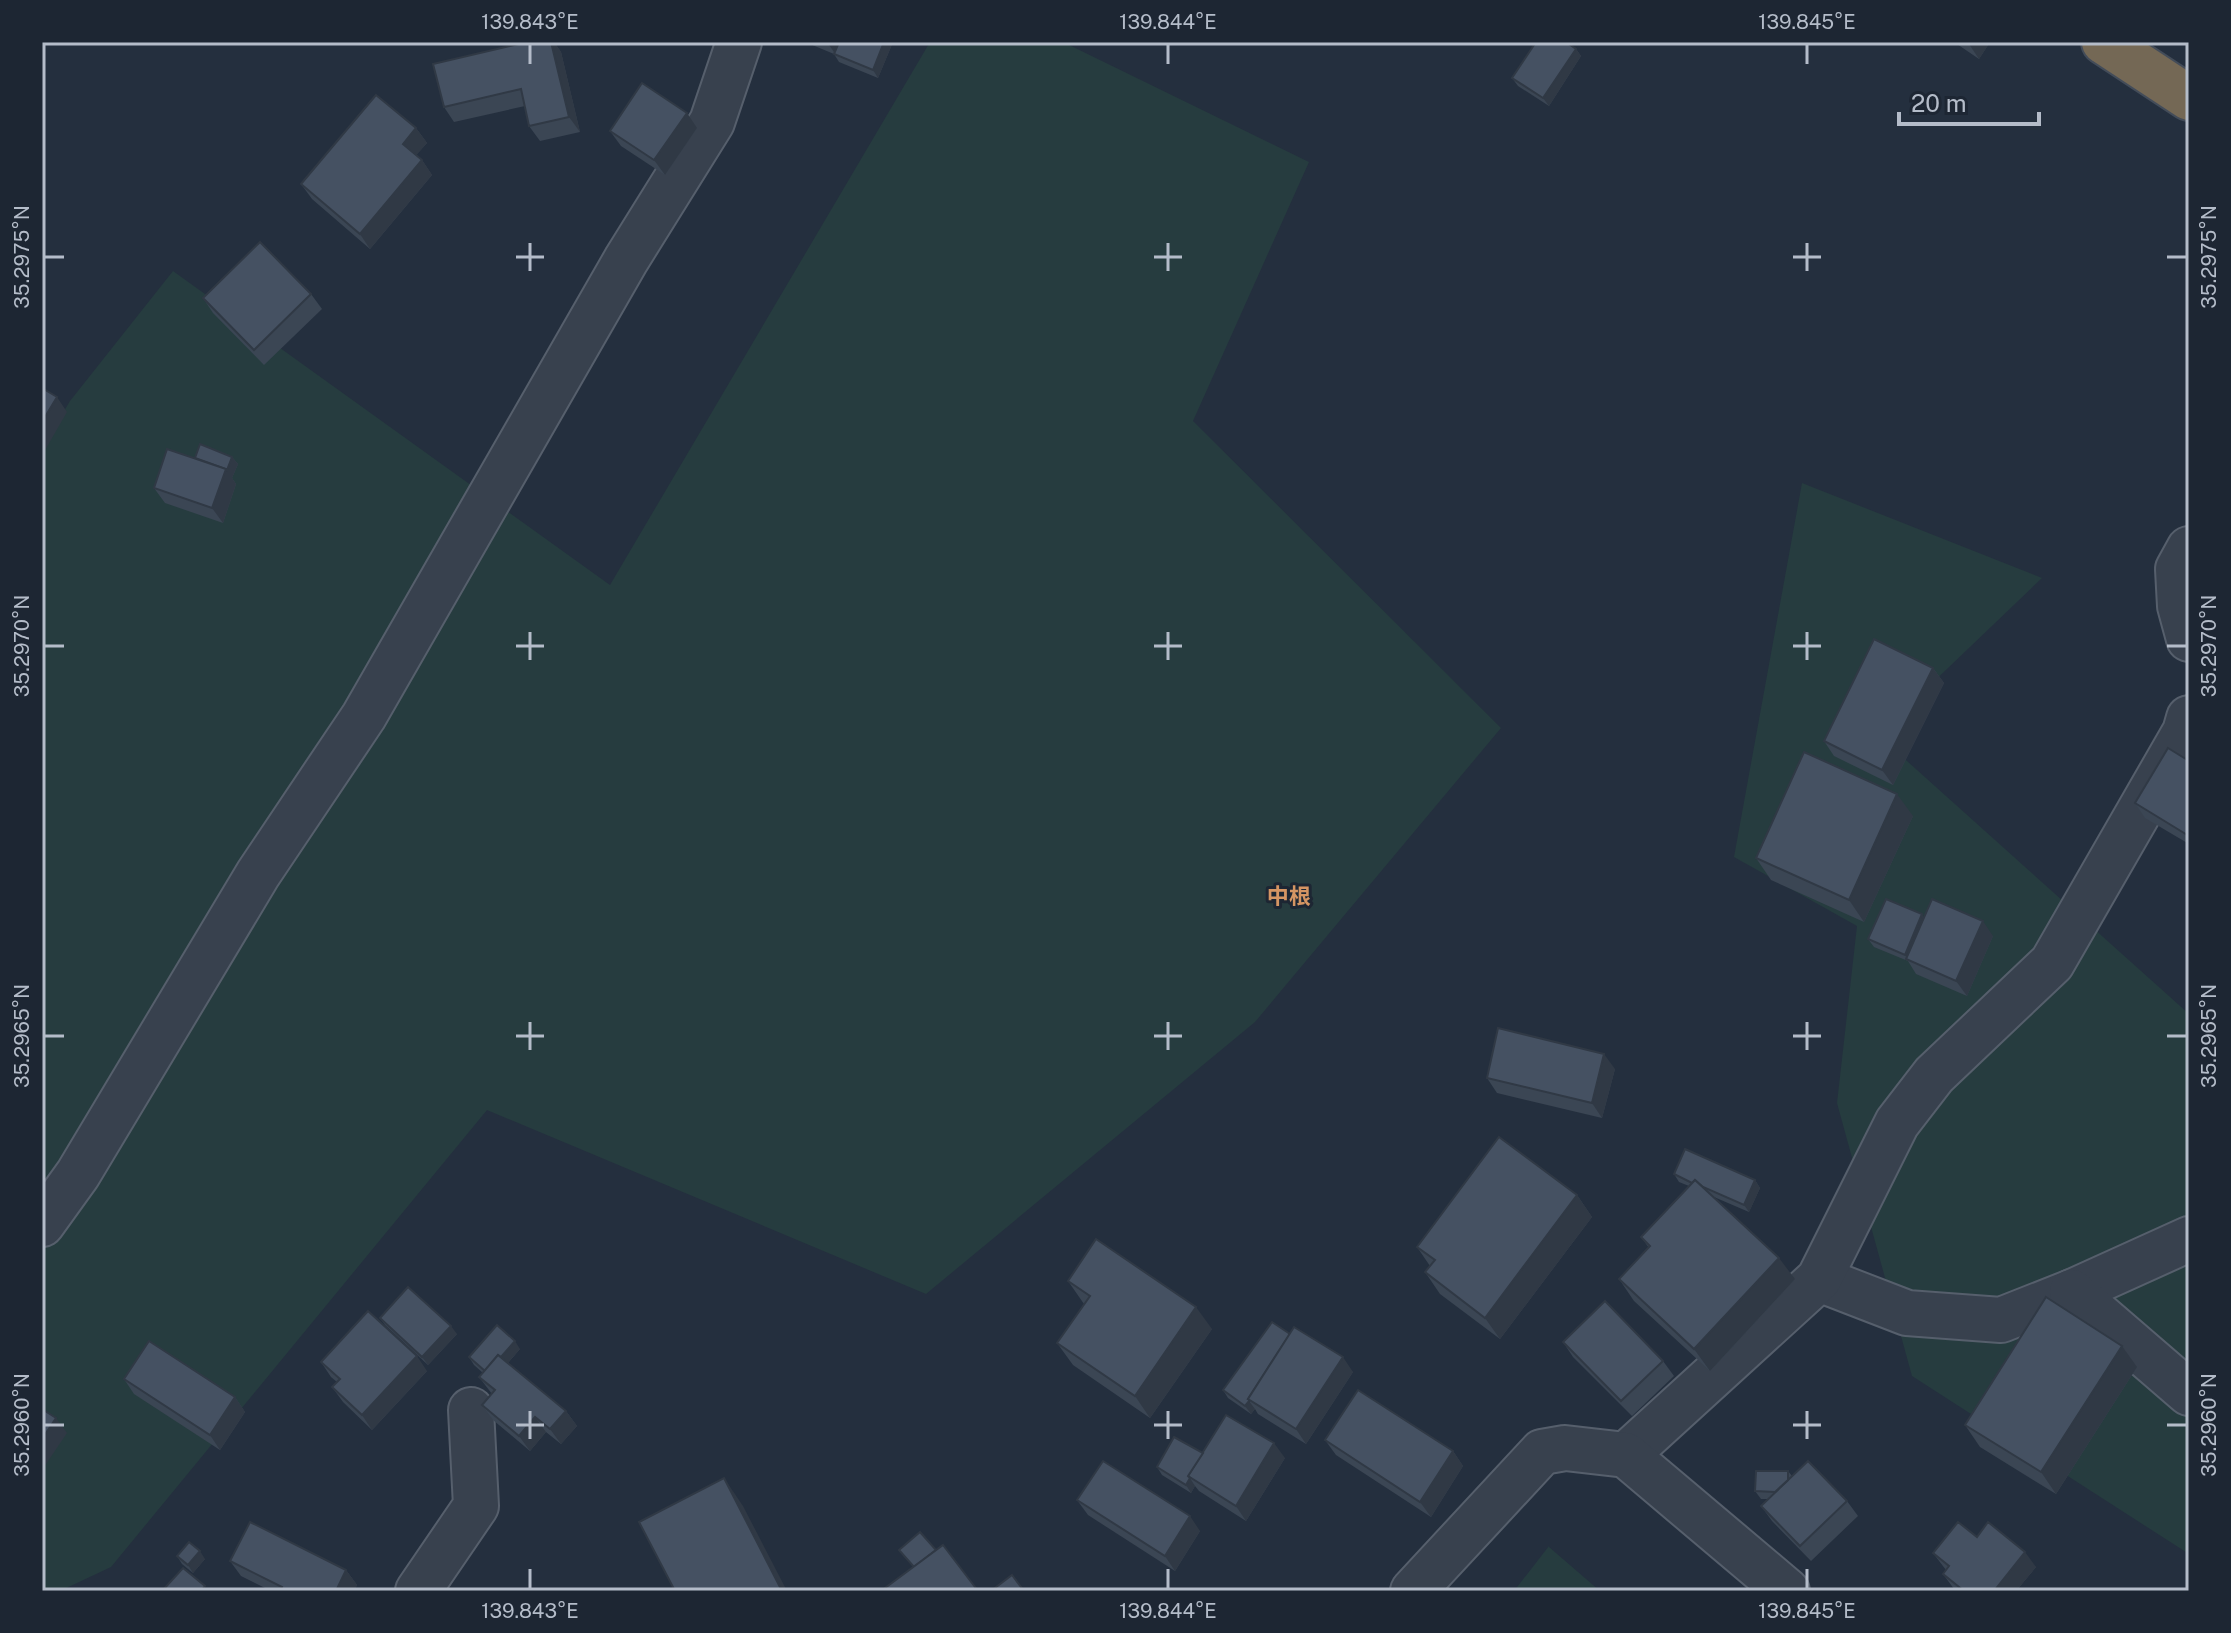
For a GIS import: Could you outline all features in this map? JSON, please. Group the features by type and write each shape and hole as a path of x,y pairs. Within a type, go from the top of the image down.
{"highway":[{"path":"2104,42 2189,98"}],"street":[{"path":"42,1224 78,1174 258,874 364,716 626,260 712,122 739,42"},
{"path":"2189,549 2178,569 2180,606 2189,639"},
{"path":"1626,1455 1819,1279 1897,1123 1934,1075 2052,963 2185,732 2189,718"},
{"path":"1819,1279 1907,1313 2001,1320 2189,1239"},
{"path":"2072,1292 2189,1393"},
{"path":"418,1591 476,1506 471,1410"},
{"path":"1413,1591 1542,1452 1565,1448 1626,1455 1787,1591"}],"green space":[{"path":"930,42 1063,42 1309,162 1193,421 1501,728 1255,1022 926,1294 487,1110 111,1567 60,1591 42,1591 42,448 70,401 173,271 610,585"},
{"path":"1802,483 2042,578 1878,735 2189,1014 2189,1554 1912,1376 1837,1103 1857,926 1734,857"},
{"path":"1549,1547 1600,1591 1514,1591"}],"building":[{"path":"527,42 551,42 569,117 529,126 521,89 444,107 433,64"},
{"path":"839,42 884,42 873,70 834,54"},
{"path":"1536,42 1566,42 1576,49 1543,98 1512,78"},
{"path":"642,83 687,113 654,160 610,131"},
{"path":"376,95 416,128 403,144 422,160 360,234 301,184"},
{"path":"260,242 311,294 254,350 203,298"},
{"path":"42,388 57,397 42,422"},
{"path":"200,444 232,457 227,470 195,458"},
{"path":"167,449 226,469 212,508 154,488"},
{"path":"1874,639 1933,668 1882,770 1824,741"},
{"path":"2168,748 2189,761 2189,836 2135,803"},
{"path":"1804,752 1897,794 1849,900 1756,858"},
{"path":"1886,899 1922,914 1905,955 1868,939"},
{"path":"1932,899 1983,921 1956,981 1906,959"},
{"path":"1498,1028 1604,1054 1592,1103 1487,1078"},
{"path":"1499,1137 1577,1195 1485,1318 1425,1272 1435,1260 1417,1247"},
{"path":"1685,1149 1755,1180 1744,1205 1703,1187 1695,1180 1692,1183 1674,1174"},
{"path":"1695,1180 1779,1258 1694,1349 1619,1279 1650,1246 1641,1237"},
{"path":"1096,1239 1196,1307 1135,1396 1057,1343 1090,1296 1068,1281"},
{"path":"408,1287 451,1326 422,1357 380,1318"},
{"path":"2046,1297 2122,1346 2041,1472 1965,1425"},
{"path":"1605,1301 1663,1361 1621,1401 1563,1342"},
{"path":"368,1311 417,1356 362,1415 332,1387 340,1379 321,1362"},
{"path":"1272,1322 1290,1334 1245,1406 1223,1390"},
{"path":"497,1325 515,1341 485,1371 469,1357"},
{"path":"1294,1327 1343,1357 1296,1429 1248,1399"},
{"path":"149,1341 235,1397 210,1435 124,1379"},
{"path":"498,1355 566,1411 550,1429 535,1417 519,1436 482,1405 495,1390 479,1377"},
{"path":"1358,1390 1453,1451 1420,1502 1325,1440"},
{"path":"42,1409 56,1418 42,1439"},
{"path":"1226,1415 1274,1443 1236,1506 1188,1476"},
{"path":"1174,1437 1203,1453 1188,1476 1186,1485 1157,1467"},
{"path":"1103,1461 1190,1516 1165,1556 1077,1500"},
{"path":"1808,1461 1847,1501 1800,1546 1761,1506"},
{"path":"1756,1471 1788,1471 1788,1480 1775,1492 1755,1491"},
{"path":"724,1478 782,1591 675,1591 639,1522"},
{"path":"250,1522 346,1570 336,1591 280,1591 282,1587 230,1561"},
{"path":"1958,1522 1977,1537 1988,1522 2025,1552 1994,1591 1964,1591 1943,1574 1949,1566 1933,1553"},
{"path":"920,1532 936,1550 914,1567 899,1550"},
{"path":"189,1542 200,1551 188,1565 177,1556"},
{"path":"943,1545 978,1591 881,1591"},
{"path":"183,1568 205,1586 201,1591 162,1591"},
{"path":"1012,1575 1024,1591 991,1591"}],"district":[{"name":"中根","path":"1289,896"}]}
